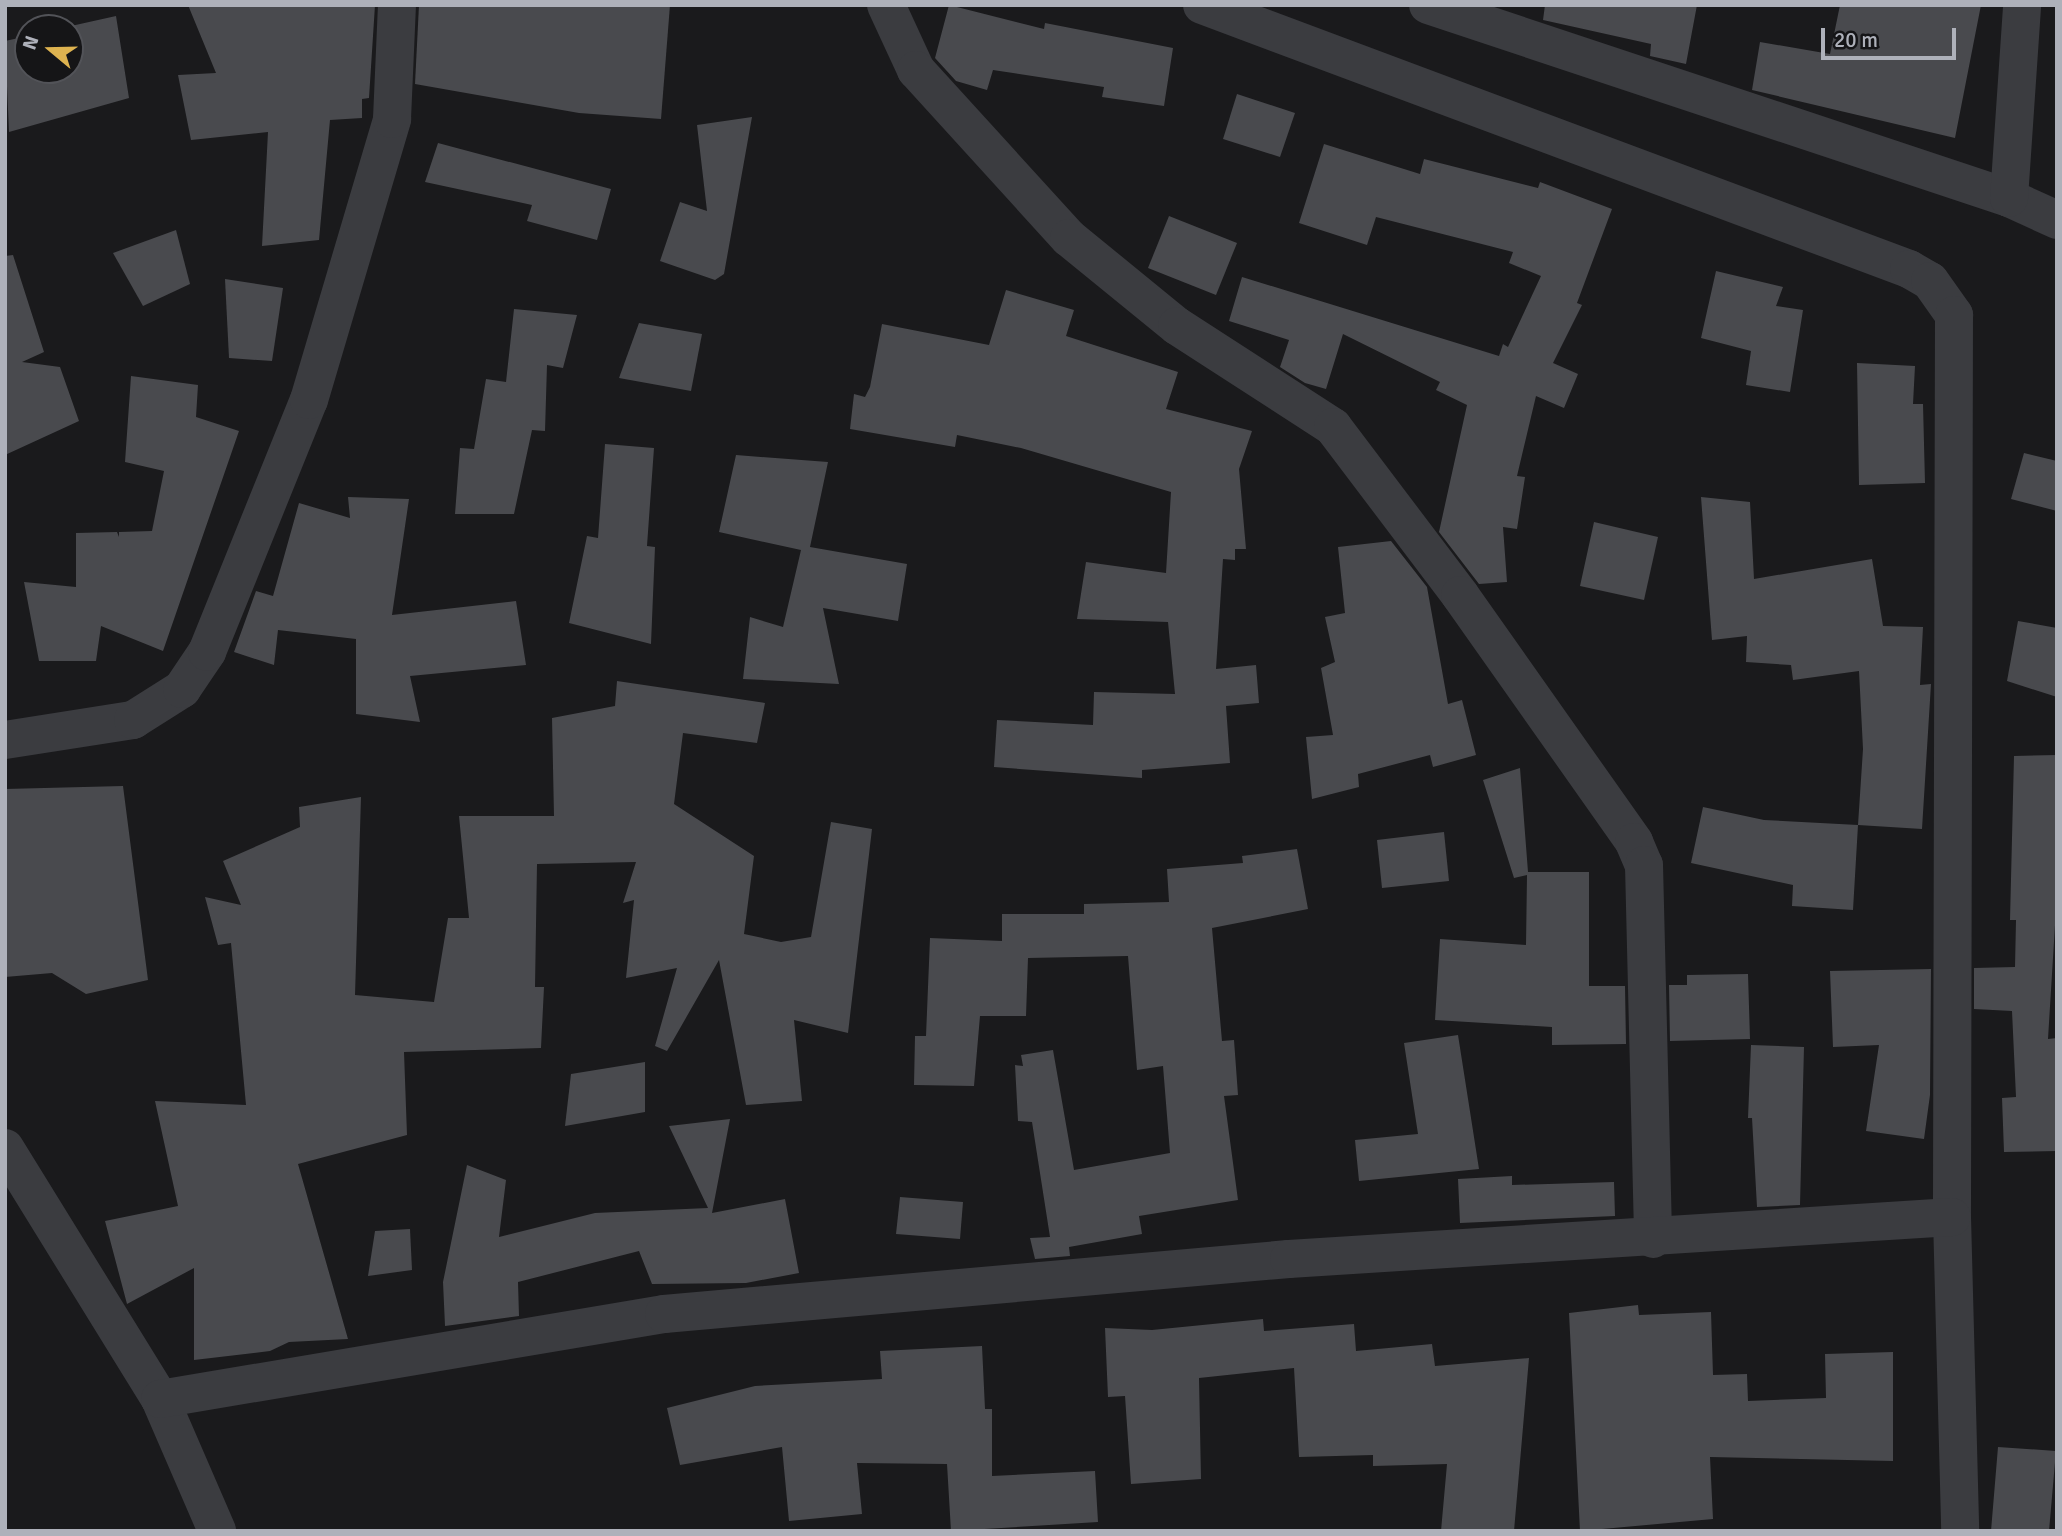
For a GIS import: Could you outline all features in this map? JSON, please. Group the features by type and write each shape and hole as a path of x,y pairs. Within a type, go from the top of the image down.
{"street":[{"path":"5,740 133,720 182,689 207,652 309,400 392,119 397,5"},
{"path":"886,5 916,70 1069,239 1177,326 1333,427 1460,594 1634,842 1644,866 1653,1239"},
{"path":"1202,5 1909,270 1941,294 1954,315 1952,1217 1960,1531"},
{"path":"1428,5 2009,198 2057,220"},
{"path":"2009,198 2022,5"},
{"path":"5,1148 160,1399 216,1531"},
{"path":"160,1399 663,1314 1289,1259 1653,1239 1952,1217"}],"building":[{"path":"188,5 375,5 369,98 362,99 362,118 330,120 319,240 262,246 268,132 191,140 178,75 216,73"},
{"path":"419,5 670,5 661,119 579,113 415,84"},
{"path":"949,5 1044,29 1045,23 1173,48 1164,106 1102,97 1104,87 993,70 987,90 956,81 935,58"},
{"path":"1545,5 1697,5 1686,64 1650,56 1651,44 1543,20"},
{"path":"1840,5 1981,5 1955,138 1752,90 1760,42 1830,54"},
{"path":"116,16 129,98 9,132 5,41 14,39 14,84 84,84 84,23"},
{"path":"1237,94 1295,113 1280,157 1223,139"},
{"path":"752,117 724,274 715,280 660,261 680,202 707,211 697,125"},
{"path":"438,143 611,189 597,240 527,221 532,205 425,182"},
{"path":"1324,144 1420,174 1424,159 1538,188 1540,182 1612,209 1577,303 1582,305 1553,363 1578,374 1564,408 1536,396 1517,476 1525,477 1517,529 1503,527 1507,582 1479,584 1439,532 1467,405 1436,390 1440,382 1343,334 1326,389 1305,383 1280,367 1289,340 1229,321 1242,277 1499,356 1503,344 1508,347 1541,276 1509,263 1513,252 1376,217 1367,245 1299,223"},
{"path":"1169,216 1237,243 1216,295 1148,268"},
{"path":"176,230 190,284 143,306 113,253"},
{"path":"13,255 44,352 22,362 60,367 79,421 5,455 5,256"},
{"path":"1716,271 1783,287 1776,306 1803,310 1790,392 1746,385 1751,351 1701,338"},
{"path":"225,279 283,288 272,361 229,358"},
{"path":"1006,290 1074,310 1066,336 1178,372 1166,409 1252,431 1239,469 1246,549 1235,549 1235,560 1223,559 1216,669 1256,665 1259,703 1226,706 1230,763 1142,770 1142,778 994,767 997,720 1093,725 1094,692 1175,694 1168,622 1077,619 1086,562 1166,573 1171,492 1021,448 957,435 955,447 850,429 854,394 865,397 870,387 882,324 989,345"},
{"path":"514,309 577,315 563,368 547,365 545,431 532,430 514,514 455,514 460,448 474,449 486,379 506,382"},
{"path":"639,323 702,334 691,391 619,378"},
{"path":"1857,363 1915,366 1913,404 1923,404 1925,483 1859,485"},
{"path":"131,376 198,385 196,417 239,431 163,651 101,626 96,661 39,661 24,582 76,587 76,533 117,532 119,537 119,532 152,531 164,471 125,462"},
{"path":"605,444 654,448 647,546 655,547 651,644 569,623 587,536 598,538"},
{"path":"2024,453 2057,461 2057,511 2011,499"},
{"path":"736,455 828,462 810,547 907,564 898,621 823,608 839,684 743,679 750,617 783,627 801,550 719,532"},
{"path":"348,497 409,499 392,615 516,601 526,665 410,676 420,722 356,714 356,639 278,630 274,665 234,652 256,591 273,596 299,503 350,518"},
{"path":"1701,497 1750,502 1754,579 1872,559 1883,626 1923,627 1920,685 1931,684 1922,829 1858,825 1863,749 1859,671 1793,680 1791,665 1746,662 1747,636 1712,640"},
{"path":"1594,522 1658,537 1644,600 1580,586"},
{"path":"1391,541 1427,587 1448,704 1462,700 1476,755 1433,767 1430,755 1358,774 1359,787 1312,799 1306,737 1333,735 1321,668 1335,662 1325,617 1345,613 1338,547"},
{"path":"2018,621 2057,628 2057,697 2007,681"},
{"path":"617,681 765,703 757,743 683,733 674,804 754,856 744,934 781,942 811,937 831,822 872,829 848,1033 794,1020 802,1101 746,1105 719,960 667,1051 655,1046 677,968 626,978 634,900 623,903 636,862 537,864 535,987 544,987 541,1048 404,1052 407,1135 298,1164 348,1339 289,1342 270,1351 194,1360 194,1268 127,1304 105,1221 178,1206 155,1101 246,1105 231,943 218,945 205,897 241,905 223,861 300,827 299,807 361,797 355,995 434,1002 448,918 469,918 459,816 554,816 552,718 615,706"},
{"path":"2057,755 2057,893 2048,1039 2057,1038 2057,1151 2004,1152 2002,1098 2016,1097 2012,1011 1974,1009 1974,968 2015,967 2016,920 2010,920 2014,756"},
{"path":"1520,768 1528,872 1589,872 1589,986 1625,986 1626,1044 1552,1045 1552,1027 1435,1020 1440,939 1526,945 1527,875 1514,878 1483,780"},
{"path":"123,786 148,980 86,994 52,973 5,977 5,789"},
{"path":"1703,807 1764,820 1858,825 1853,910 1792,906 1793,885 1691,863"},
{"path":"1444,832 1449,881 1382,888 1377,840"},
{"path":"1297,849 1308,909 1212,928 1222,1041 1234,1040 1238,1095 1224,1096 1238,1200 1139,1216 1142,1234 1069,1247 1070,1256 1035,1259 1030,1238 1050,1237 1032,1122 1018,1121 1015,1065 1023,1066 1021,1055 1053,1050 1074,1170 1170,1153 1163,1066 1137,1070 1128,956 1028,958 1026,1016 980,1016 974,1086 914,1085 915,1036 926,1036 930,938 1002,941 1002,914 1084,914 1084,904 1169,902 1167,869 1243,863 1242,856"},
{"path":"1931,969 1930,1095 1924,1139 1866,1131 1879,1045 1833,1047 1830,971"},
{"path":"1748,974 1750,1039 1670,1041 1669,985 1687,985 1687,975"},
{"path":"1458,1035 1479,1169 1359,1181 1355,1140 1418,1134 1404,1043"},
{"path":"1751,1045 1804,1047 1800,1205 1757,1207 1752,1118 1748,1118"},
{"path":"645,1062 645,1112 565,1126 571,1074"},
{"path":"730,1119 712,1213 785,1199 799,1273 746,1283 652,1284 639,1251 518,1282 519,1316 445,1326 443,1282 467,1165 506,1180 499,1237 595,1213 708,1208 669,1126"},
{"path":"1512,1176 1512,1185 1614,1182 1615,1216 1460,1223 1458,1179"},
{"path":"900,1197 963,1202 960,1239 896,1234"},
{"path":"410,1229 412,1270 368,1276 375,1231"},
{"path":"1638,1305 1639,1315 1711,1312 1713,1375 1747,1374 1748,1401 1826,1398 1825,1354 1893,1352 1893,1461 1710,1457 1713,1519 1580,1531 1569,1313"},
{"path":"1263,1319 1264,1331 1354,1324 1356,1351 1432,1344 1435,1366 1529,1358 1514,1531 1441,1531 1447,1464 1373,1466 1373,1455 1299,1457 1294,1368 1199,1378 1201,1479 1131,1484 1125,1396 1108,1397 1105,1328 1152,1330"},
{"path":"982,1346 985,1409 992,1409 992,1476 1095,1471 1098,1522 951,1531 947,1464 857,1463 862,1514 789,1521 782,1447 680,1465 667,1408 755,1386 882,1379 880,1351"},
{"path":"1998,1447 2056,1451 2049,1531 1991,1531"}]}
